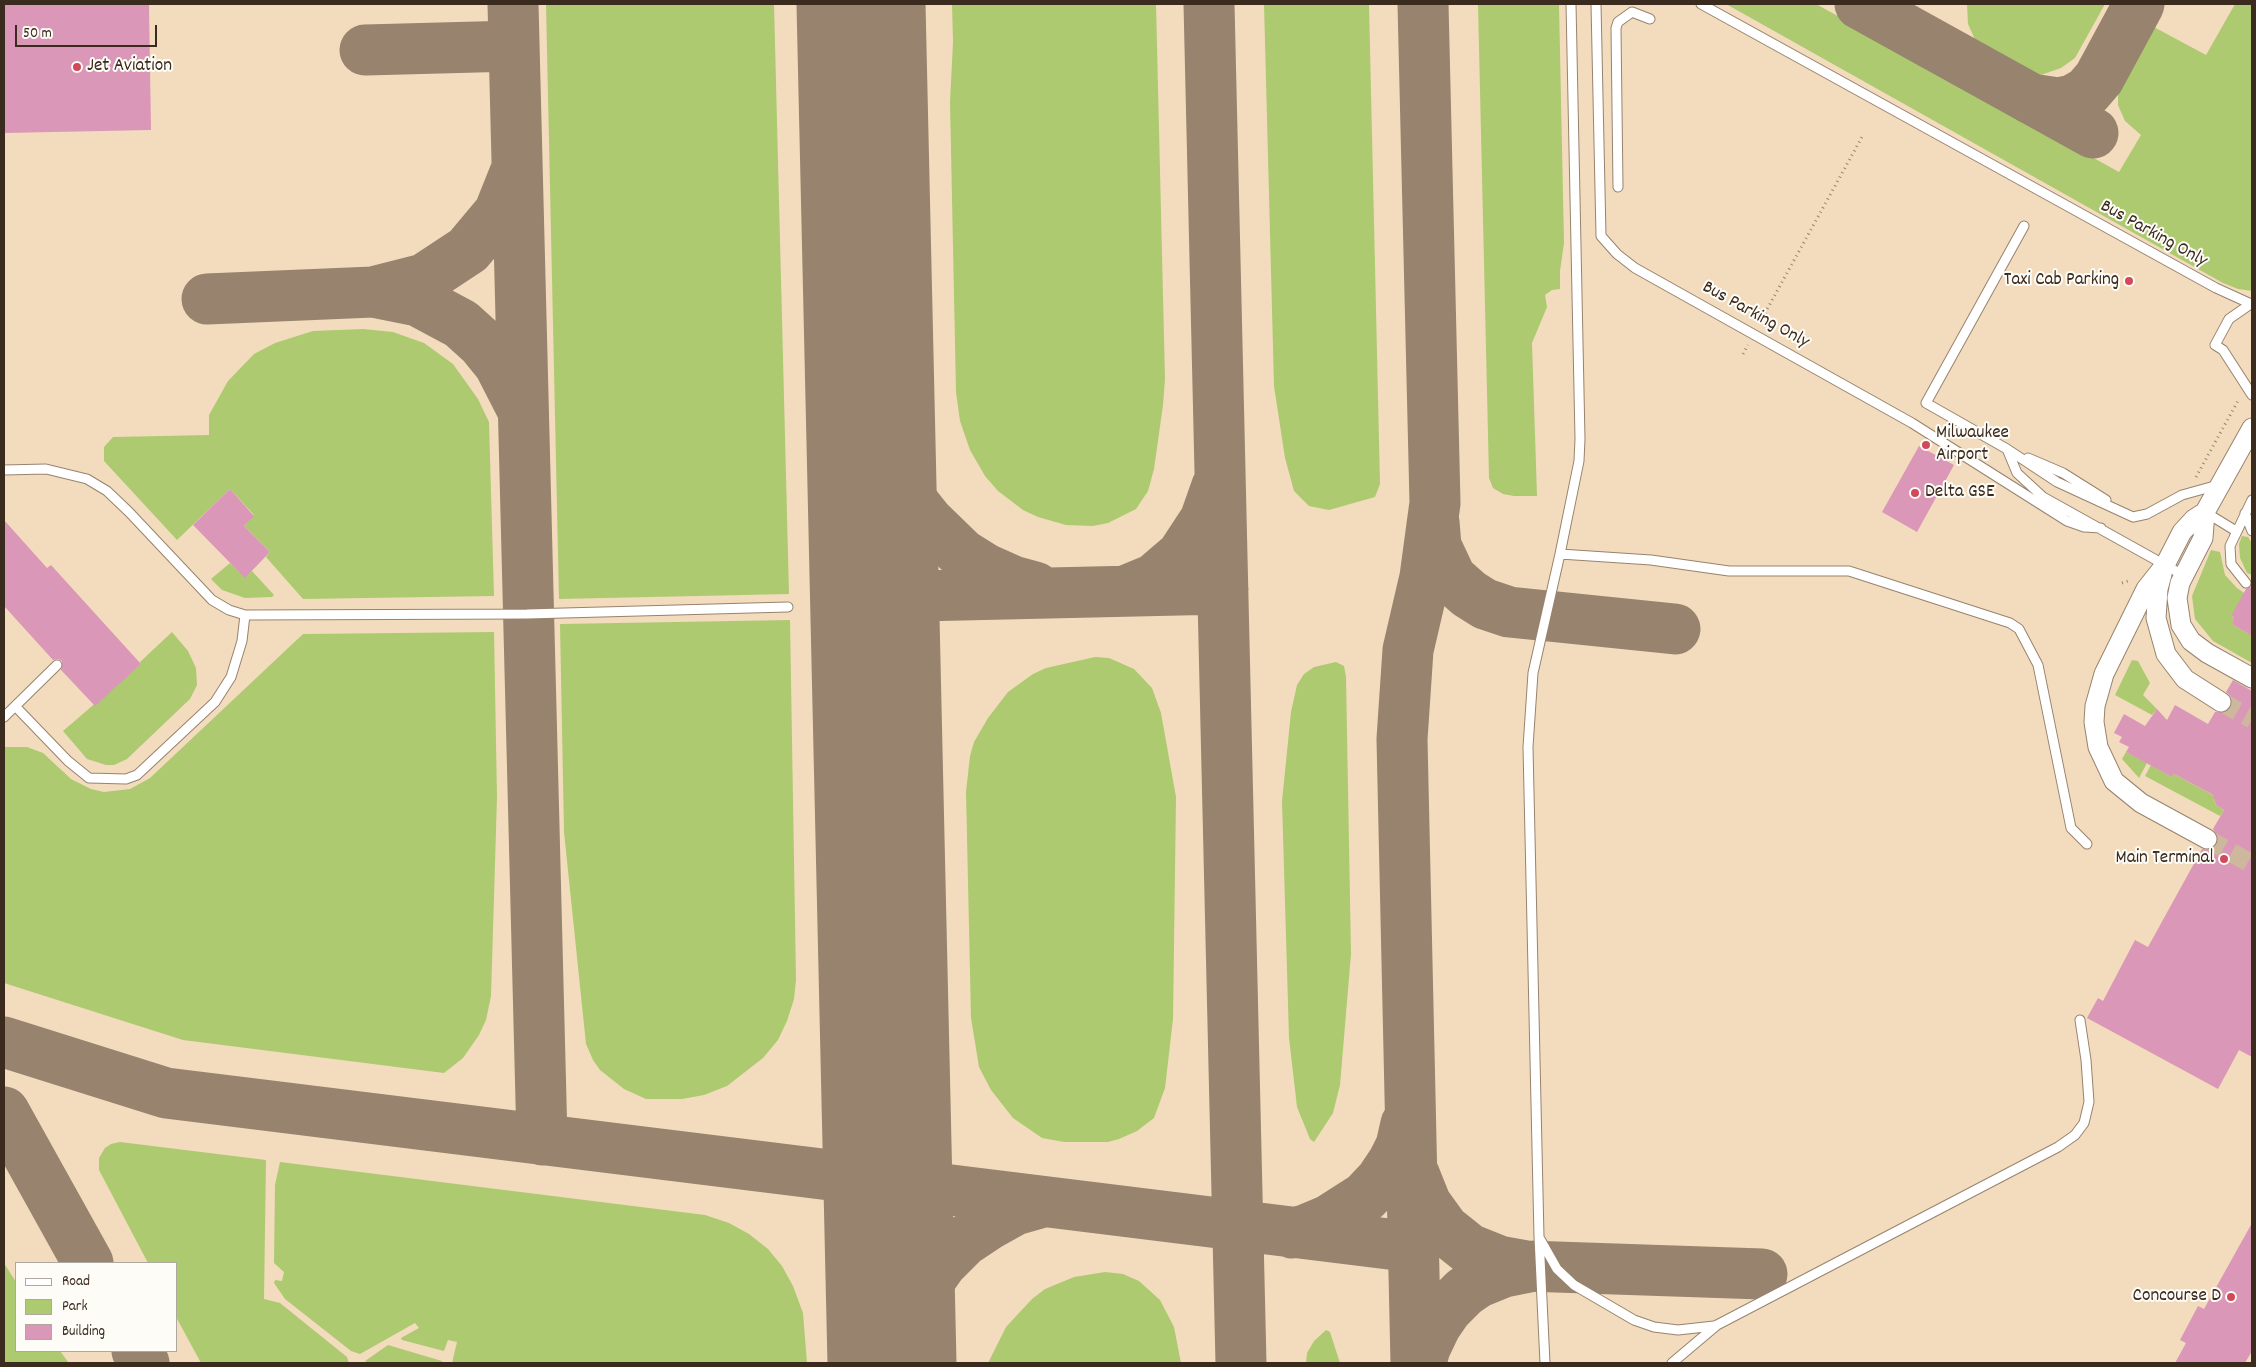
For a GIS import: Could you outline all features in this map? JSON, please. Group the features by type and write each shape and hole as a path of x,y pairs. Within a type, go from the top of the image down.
{"street":[{"path":"2252,428 2205,512 2203,538 2183,575 2177,598 2178,616 2184,631 2191,641 2207,653 2252,678"},
{"path":"2205,512 2194,519 2182,532 2165,565 2158,589 2156,618 2164,647 2172,663 2185,679 2221,702"},
{"path":"2165,565 2146,589 2104,674 2095,706 2096,736 2106,769 2122,789 2141,803 2207,840"}],"lane":[{"path":"1545,1363 1539,1238 1528,747 1533,673 1560,554 1578,461 1580,439 1571,4"},
{"name":"Bus Parking Only","path":"1596,4 1601,236 1618,254 1635,268 1912,423 2068,522 2084,527 2100,528"},
{"name":"Bus Parking Only","path":"1700,4 2216,288 2251,303"},
{"path":"1618,187 1616,28 1618,22 1632,12 1650,19"},
{"path":"2024,226 1926,404 2007,449 2057,482 2133,517 2141,516 2182,494 2221,485"},
{"path":"2251,303 2229,319 2215,345 2223,350 2252,395"},
{"path":"2007,449 2017,473 2043,496 2183,575"},
{"path":"4,470 46,469 87,479 107,491 130,512 212,600 229,610 245,615 527,614 788,607"},
{"path":"2246,583 2237,574 2229,558 2230,546 2252,500"},
{"path":"2205,512 2236,531"},
{"path":"2245,513 2252,531"},
{"path":"1560,554 1650,560 1729,571 1850,571 2010,623 2019,629 2038,665 2071,828 2087,844"},
{"path":"15,706 68,761 89,778 126,779 136,775 215,702 230,677 242,641 245,615"},
{"path":"4,717 57,665"},
{"path":"1672,1363 1717,1326 2058,1147 2075,1135 2084,1123 2089,1102 2086,1060 2080,1020"},
{"path":"1539,1238 1557,1269 1574,1285 1634,1320 1654,1327 1678,1330 1717,1326"}],"path":[{"path":"1743,354 1862,136"}],"green space":[{"path":"546,4 774,4 789,594 559,599"},
{"path":"952,4 1156,4 1165,379 1163,405 1154,469 1148,491 1136,509 1108,523 1093,526 1066,525 1038,517 1023,510 998,491 985,476 970,450 960,421 956,392 950,102 953,42"},
{"path":"1264,4 1369,4 1380,484 1375,497 1329,510 1309,506 1294,491 1285,458 1274,386"},
{"path":"1478,4 1559,4 1564,243 1560,271 1560,289 1552,290 1545,295 1547,307 1532,343 1537,496 1503,494 1493,488 1489,478"},
{"path":"1726,4 1816,4 2119,172 2141,135 2125,121 2118,105 2118,90 2152,26 2206,55 2235,4 2252,4 2252,291 2238,289 2223,283"},
{"path":"1967,4 2105,4 2075,58 2061,68 2041,75 2027,72 1977,44 1968,24"},
{"path":"363,329 393,332 424,343 453,364 478,399 489,422 494,596 303,599 266,557 270,552 244,526 254,515 230,489 177,540 104,461 104,447 113,437 209,435 209,415 228,381 254,354 275,343 313,331"},
{"path":"2242,536 2248,537 2252,543 2252,575 2247,573 2240,558 2239,544"},
{"path":"2211,550 2220,552 2225,575 2237,588 2247,595 2231,616 2234,617 2232,624 2249,634 2252,631 2252,663 2213,641 2195,619 2192,596"},
{"path":"230,563 245,577 252,571 274,595 272,597 245,598 222,590 211,579"},
{"path":"790,620 796,980 794,999 778,1040 763,1058 727,1086 704,1095 682,1099 646,1099 624,1089 600,1070 586,1044 564,832 560,624"},
{"path":"172,632 188,651 196,668 197,685 190,699 127,759 114,765 106,765 87,759 63,731 141,664 140,662"},
{"path":"494,632 497,797 491,996 486,1020 479,1035 463,1058 444,1073 183,1040 4,983 4,747 27,747 43,753 71,779 91,789 104,792 130,789 150,778 303,634"},
{"path":"1095,657 1109,658 1134,669 1152,688 1161,713 1176,797 1173,1019 1165,1088 1154,1118 1137,1131 1108,1142 1064,1142 1042,1138 1013,1118 991,1090 979,1067 971,1018 966,792 970,756 974,742 988,718 1008,692 1033,674 1046,668"},
{"path":"2132,660 2138,661 2150,683 2143,695 2157,709 2152,715 2115,695"},
{"path":"1336,662 1344,666 1346,677 1351,954 1340,1085 1333,1113 1314,1142 1310,1139 1297,1107 1289,1038 1282,801 1291,712 1297,685 1304,674 1314,667"},
{"path":"2126,752 2147,763 2139,778 2122,759"},
{"path":"2151,765 2172,777 2174,774 2218,798 2214,799 2216,805 2224,810 2220,816 2145,776"},
{"path":"120,1142 266,1160 264,1299 280,1303 347,1357 349,1363 201,1363 178,1321 178,1262 147,1262 99,1170 99,1158 105,1148"},
{"path":"280,1162 705,1215 729,1223 749,1234 768,1249 782,1266 793,1286 803,1313 807,1363 452,1363 457,1342 448,1340 444,1351 402,1340 401,1338 419,1328 415,1323 360,1354 351,1351 285,1299 274,1283 275,1280 282,1281 284,1272 274,1263 275,1185"},
{"path":"4,1263 15,1280 15,1352 61,1352 69,1363 4,1363"},
{"path":"1105,1272 1123,1274 1139,1281 1160,1300 1174,1327 1181,1363 988,1363 1006,1327 1032,1299 1045,1289 1074,1277"},
{"path":"1326,1330 1330,1332 1340,1363 1306,1363 1307,1353 1314,1341"},
{"path":"388,1345 442,1361 441,1363 367,1363 365,1361"}],"building":[{"name":"Jet Aviation","path":"4,4 149,4 151,130 4,133"},
{"name":"Delta GSE","path":"1919,446 1954,465 1917,532 1882,512"},
{"path":"230,489 254,516 244,526 270,552 245,578 193,525"},
{"path":"4,520 47,568 51,565 141,664 95,706 61,670 62,661 58,659 53,660 4,606"},
{"path":"2252,586 2252,636 2232,624 2234,617 2231,616 2246,589"},
{"name":"Main Terminal","path":"2233,680 2252,691 2252,1057 2239,1050 2218,1089 2087,1018 2098,998 2103,1001 2135,940 2148,947 2202,849 2208,850 2217,845 2218,838 2213,829 2224,810 2216,805 2213,795 2174,774 2172,777 2126,752 2129,747 2119,742 2122,737 2114,733 2124,714 2145,726 2157,709 2167,720 2175,705 2208,724 2215,712 2226,712 2231,708 2231,697 2226,692"},
{"name":"Concourse D","path":"2252,1223 2252,1351 2245,1363 2175,1363 2186,1343 2180,1340 2198,1306 2204,1309"}],"taxiway":[{"path":"513,4 542,1140"},
{"path":"1209,4 1241,1363"},
{"path":"1416,1363 1402,739 1408,650 1425,577 1435,503 1423,4"},
{"path":"1860,4 2093,133"},
{"path":"2031,99 2058,103 2073,100 2087,92 2099,78 2139,4"},
{"path":"365,50 514,46"},
{"path":"373,292 424,279 468,250 499,213 515,173"},
{"path":"207,299 373,292 418,301 461,324 482,343 499,364 520,405"},
{"path":"870,399 877,415 887,454 912,501 928,521 962,554 986,569 1013,581 1035,587"},
{"path":"1125,591 1154,579 1182,555 1205,520 1217,486"},
{"path":"1434,522 1436,546 1451,578 1469,594 1485,604 1509,612 1675,629"},
{"path":"875,597 1223,589"},
{"path":"4,1042 166,1093 1413,1247"},
{"path":"4,1112 87,1262"},
{"path":"1292,1233 1329,1220 1365,1197 1381,1180 1393,1162 1401,1146 1406,1124"},
{"path":"1414,1174 1426,1204 1444,1229 1469,1249 1499,1261 1527,1266 1762,1274"},
{"path":"896,1363 903,1335 917,1298 942,1263 964,1241 988,1225 1015,1210 1043,1202"},
{"path":"1421,1363 1425,1348 1436,1325 1447,1309 1464,1292 1477,1283 1504,1272 1534,1266"},
{"path":"138,1352 144,1363"}],"runway":[{"path":"861,4 892,1363"}],"tunnel":[{"path":"2221,702 2252,719"},
{"path":"2207,839 2252,864"}],"place":[{"name":"Jet Aviation","path":"77,67"},
{"name":"Taxi Cab Parking","path":"2129,281"},
{"name":"Milwaukee Airport","path":"1926,445"},
{"name":"Delta GSE","path":"1915,493"},
{"name":"Main Terminal","path":"2224,859"},
{"name":"Concourse D","path":"2231,1297"}]}
